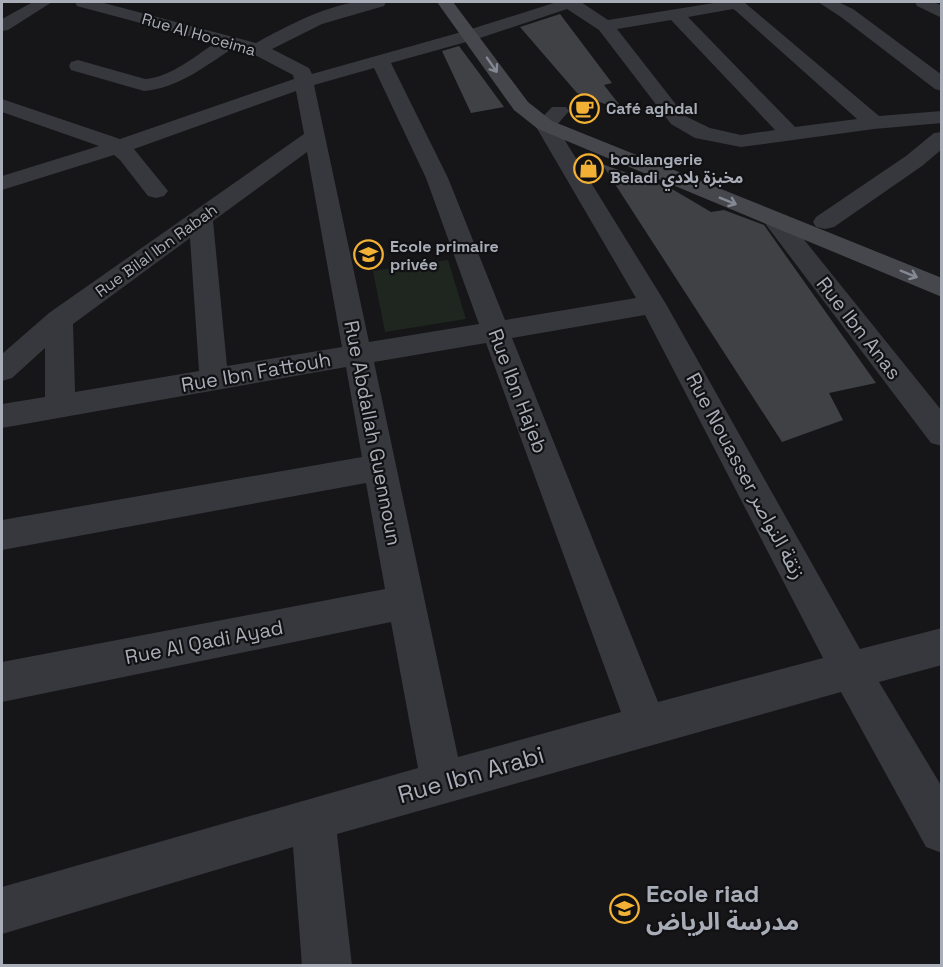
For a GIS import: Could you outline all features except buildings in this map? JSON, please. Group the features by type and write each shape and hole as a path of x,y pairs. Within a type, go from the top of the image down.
{"main road":[{"name":"Rue Nouasser زنقة النواصر","path":"445,2 481,32 504,47"},
{"name":"Rue Nouasser زنقة النواصر","path":"477,11 481,32 521,106 549,112 776,221 942,288"},
{"path":"549,112 942,269"}],"street":[{"path":"2,26 44,2"},
{"name":"Rue Al Hoceima","path":"83,2 258,50 302,72 304,82"},
{"path":"127,14 146,2"},
{"path":"258,50 304,25 354,4 378,2"},
{"path":"826,2 847,13 942,85"},
{"path":"923,2 942,13"},
{"path":"2,198 12,180 118,147 304,82 481,32 560,4 605,26 678,120 689,127 724,140 741,141 874,123 942,117"},
{"path":"605,26 725,4 741,7 874,123"},
{"path":"675,14 791,135"},
{"path":"78,66 144,85 154,85 166,81 230,42"},
{"name":"Rue Ibn Hajeb","path":"380,61 436,178 647,725"},
{"name":"Rue Abdallah Guennoun","path":"304,82 442,784"},
{"path":"2,105 118,147 128,155 156,191"},
{"name":"Rue Nouasser زنقة النواصر","path":"549,112 851,671 942,831"},
{"name":"Rue Bilal Ibn Rabah","path":"2,370 59,320 315,136"},
{"path":"825,222 923,164 942,138"},
{"path":"201,218 214,380"},
{"name":"Rue Ibn Anas","path":"776,221 942,434"},
{"name":"Rue Ibn Fattouh","path":"2,416 653,304"},
{"path":"59,320 60,406"},
{"path":"2,535 380,467"},
{"name":"Rue Al Qadi Ayad","path":"2,682 406,602"},
{"name":"Rue Ibn Arabi","path":"2,911 313,819 647,725 942,646"},
{"path":"313,819 327,966"}],"shaded area":[{"path":"448,260 466,319 385,332 373,271"}],"place":[{"name":"Café aghdal","path":"585,108"},
{"name":"boulangerie Beladi مخبزة بلادي","path":"589,168"},
{"name":"Ecole primaire privée","path":"369,255"},
{"name":"Ecole riad مدرسة الرياض","path":"625,908"}]}
